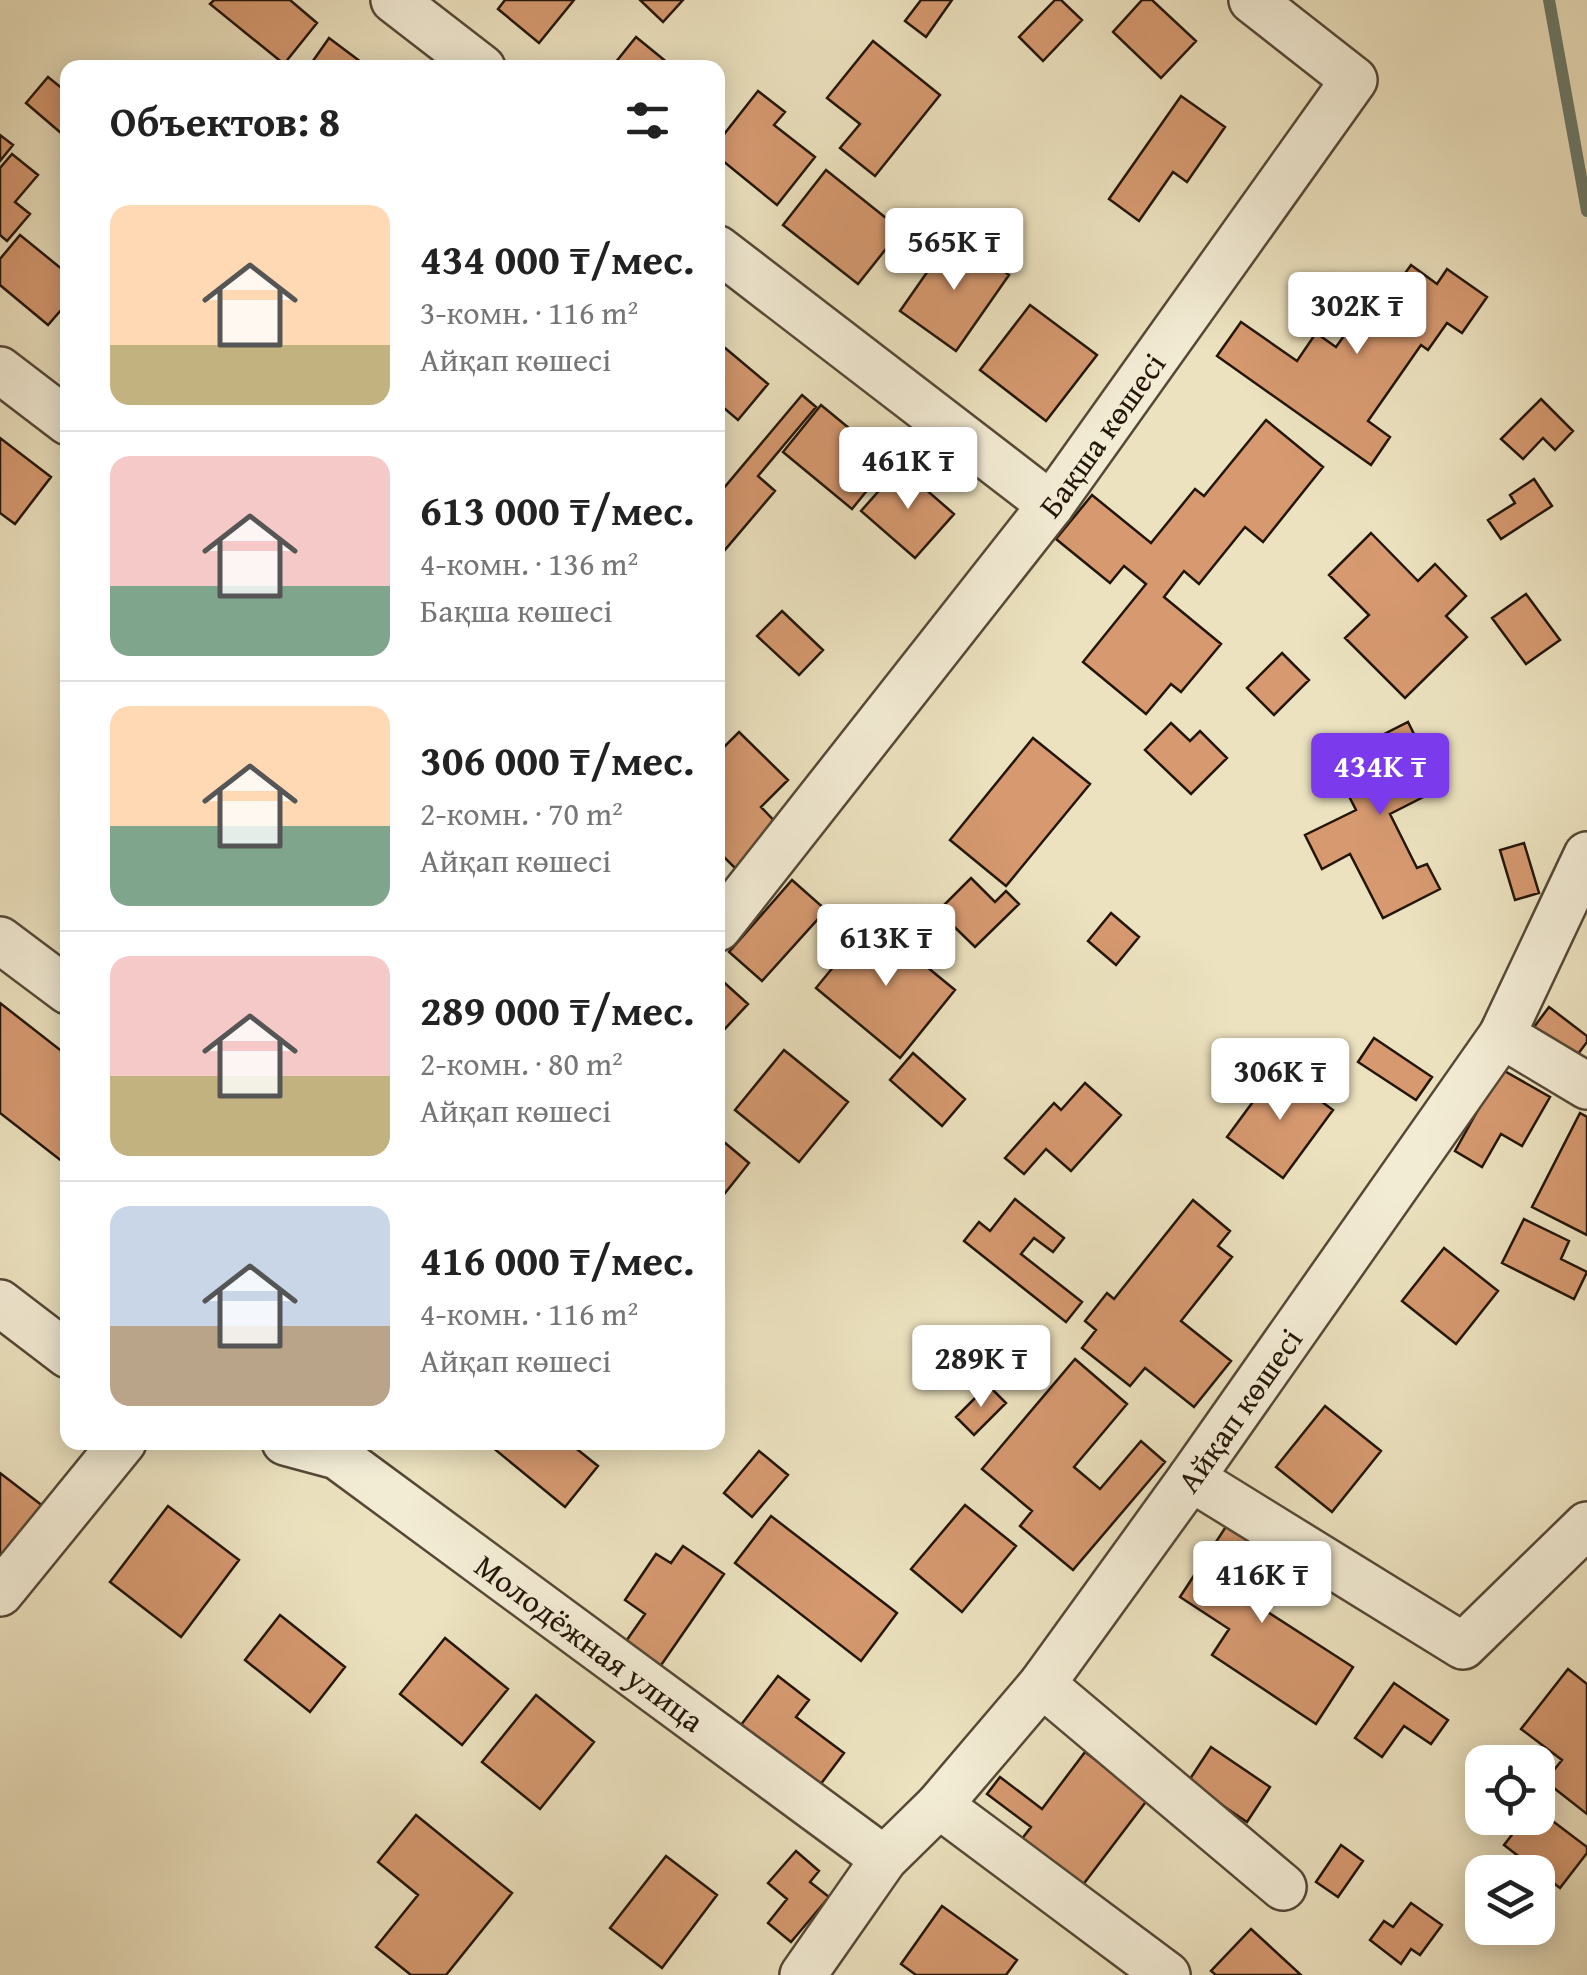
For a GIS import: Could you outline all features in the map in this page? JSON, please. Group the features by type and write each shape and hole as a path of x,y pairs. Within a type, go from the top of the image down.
{"street":[{"path":"394,0 472,60"},
{"name":"Бақша көшесі","path":"725,916 1051,505 1354,80 1252,0"},
{"path":"725,253 1051,505"},
{"path":"0,370 60,416"},
{"name":"Айқап көшесі","path":"803,1975 884,1859 939,1805 1042,1684 1502,1035 1587,855"},
{"path":"0,940 60,985"},
{"path":"1502,1035 1587,1086"},
{"path":"0,1304 60,1350"},
{"path":"0,1594 117,1450"},
{"name":"Молодёжная улица","path":"343,1450 884,1859"},
{"path":"1191,1478 1464,1646 1587,1525"},
{"path":"1042,1684 1282,1888"},
{"path":"939,1805 1168,1975"}],"building":[{"path":"214,0 290,0 317,23 287,60 279,60 210,4"},
{"path":"505,0 574,0 539,43 498,9"},
{"path":"640,0 683,0 663,22"},
{"path":"921,0 952,0 926,37 905,21"},
{"path":"1055,0 1061,0 1082,20 1043,61 1019,37"},
{"path":"1142,0 1152,0 1196,41 1161,78 1113,32"},
{"path":"636,37 664,60 617,60"},
{"path":"329,38 358,60 314,60"},
{"path":"873,41 940,95 875,176 840,148 860,124 827,98"},
{"path":"48,77 60,87 60,132 26,103"},
{"path":"758,91 785,112 774,125 815,157 777,205 725,163 725,133"},
{"path":"1181,96 1225,127 1187,182 1173,172 1139,221 1109,199"},
{"path":"0,135 13,145 0,161"},
{"path":"12,154 38,175 15,202 30,214 7,241 0,235 0,168"},
{"path":"826,170 901,230 858,284 783,225"},
{"path":"20,235 60,268 60,311 48,325 0,285 0,259"},
{"path":"953,235 1009,275 956,351 900,311"},
{"path":"1411,265 1437,284 1447,269 1487,297 1462,333 1447,323 1428,350 1421,345 1368,421 1390,437 1371,465 1217,356 1241,322 1297,361 1316,333 1336,347 1382,282 1393,290"},
{"path":"1030,305 1097,355 1046,421 980,370"},
{"path":"725,348 768,384 738,420 725,409"},
{"path":"802,395 816,407 758,476 775,491 725,550 725,487"},
{"path":"1541,399 1573,431 1555,450 1543,438 1523,459 1501,439"},
{"path":"821,405 890,462 852,509 783,452"},
{"path":"1266,420 1323,467 1263,542 1245,527 1199,584 1184,571 1164,597 1221,644 1181,692 1171,684 1146,714 1083,662 1146,584 1124,566 1110,583 1056,539 1092,495 1151,543 1195,489 1204,496"},
{"path":"0,438 51,477 15,524 0,513"},
{"path":"900,467 954,514 915,558 861,511"},
{"path":"1534,479 1552,506 1501,539 1488,520 1515,503 1510,495"},
{"path":"1371,533 1418,581 1435,564 1466,596 1446,616 1467,637 1405,698 1345,638 1369,615 1329,575"},
{"path":"1526,594 1560,640 1526,664 1492,618"},
{"path":"782,611 823,650 799,675 757,636"},
{"path":"1282,653 1309,680 1274,715 1247,688"},
{"path":"1408,722 1441,788 1390,814 1417,868 1427,864 1440,889 1383,918 1350,854 1322,869 1305,835 1356,810 1331,761"},
{"path":"1171,723 1190,741 1200,731 1227,758 1191,794 1145,750"},
{"path":"739,732 788,780 761,807 782,829 739,872 725,858 725,746"},
{"path":"1033,738 1090,784 1006,886 950,840"},
{"path":"1524,843 1539,893 1515,900 1500,850"},
{"path":"971,878 995,902 1006,891 1019,904 975,947 938,911"},
{"path":"792,880 826,910 762,981 729,952"},
{"path":"1111,913 1139,937 1116,965 1088,941"},
{"path":"871,921 955,990 900,1058 816,988"},
{"path":"725,983 748,1004 725,1029"},
{"path":"0,1003 60,1050 60,1160 0,1113"},
{"path":"1549,1007 1587,1036 1587,1042 1569,1066 1528,1035"},
{"path":"1374,1038 1432,1077 1416,1100 1358,1062"},
{"path":"784,1050 848,1102 799,1162 735,1110"},
{"path":"913,1053 965,1099 942,1126 890,1080"},
{"path":"1277,1069 1333,1110 1283,1178 1227,1137"},
{"path":"1501,1069 1550,1097 1522,1146 1501,1134 1482,1167 1455,1151"},
{"path":"1085,1083 1121,1115 1071,1171 1046,1149 1024,1174 1005,1158 1054,1103 1061,1110"},
{"path":"1580,1113 1587,1117 1587,1235 1532,1207"},
{"path":"725,1143 749,1163 725,1193"},
{"path":"1015,1199 1064,1238 1053,1252 1034,1238 1021,1254 1082,1302 1066,1322 964,1241 979,1222 990,1231"},
{"path":"1193,1200 1230,1231 1218,1246 1232,1257 1181,1321 1231,1361 1194,1407 1145,1368 1130,1386 1082,1348 1096,1330 1085,1321 1107,1293 1114,1299"},
{"path":"1524,1219 1569,1241 1561,1259 1587,1272 1574,1299 1502,1263"},
{"path":"1444,1248 1498,1291 1456,1344 1402,1301"},
{"path":"1075,1359 1127,1404 1074,1467 1100,1489 1141,1441 1165,1462 1073,1570 1020,1526 1032,1511 982,1469"},
{"path":"988,1385 1006,1403 974,1435 956,1417"},
{"path":"1325,1406 1381,1451 1332,1512 1276,1467"},
{"path":"496,1450 578,1450 598,1466 565,1507"},
{"path":"759,1451 788,1475 752,1517 724,1493"},
{"path":"0,1473 48,1510 0,1571"},
{"path":"965,1505 1016,1546 962,1612 911,1569"},
{"path":"168,1506 239,1560 181,1637 110,1582"},
{"path":"771,1516 897,1613 861,1661 735,1563"},
{"path":"1229,1522 1289,1561 1260,1607 1353,1667 1316,1724 1212,1655 1229,1629 1180,1597"},
{"path":"683,1546 724,1574 657,1671 622,1647 645,1614 625,1600 656,1554 671,1563"},
{"path":"280,1615 345,1667 310,1712 245,1660"},
{"path":"445,1638 508,1689 462,1745 400,1694"},
{"path":"1568,1669 1587,1684 1587,1814 1555,1789 1555,1769 1562,1760 1555,1755 1555,1745 1542,1745 1521,1729"},
{"path":"778,1676 809,1700 796,1717 844,1753 820,1785 741,1725"},
{"path":"1394,1683 1448,1720 1431,1744 1404,1726 1382,1757 1355,1738"},
{"path":"536,1695 594,1742 540,1809 482,1762"},
{"path":"1211,1747 1270,1787 1247,1822 1188,1782"},
{"path":"1085,1752 1148,1799 1082,1886 1021,1840 1031,1827 987,1794 1000,1777 1042,1809"},
{"path":"416,1815 512,1893 446,1975 411,1975 376,1947 418,1895 378,1862"},
{"path":"1555,1823 1587,1847 1587,1853 1560,1888 1555,1884 1555,1855 1517,1855 1504,1845 1512,1835 1555,1835"},
{"path":"1341,1845 1363,1861 1338,1897 1316,1882"},
{"path":"796,1851 819,1871 810,1882 829,1897 791,1942 768,1923 787,1899 768,1883"},
{"path":"666,1856 717,1895 662,1968 610,1928"},
{"path":"1411,1903 1442,1925 1420,1955 1411,1949 1401,1964 1370,1940 1384,1921 1393,1927"},
{"path":"942,1906 1017,1960 1006,1975 916,1975 901,1964"},
{"path":"1251,1929 1301,1975 1216,1975 1211,1971"}],"waterway":[{"path":"1549,0 1587,211"}]}
